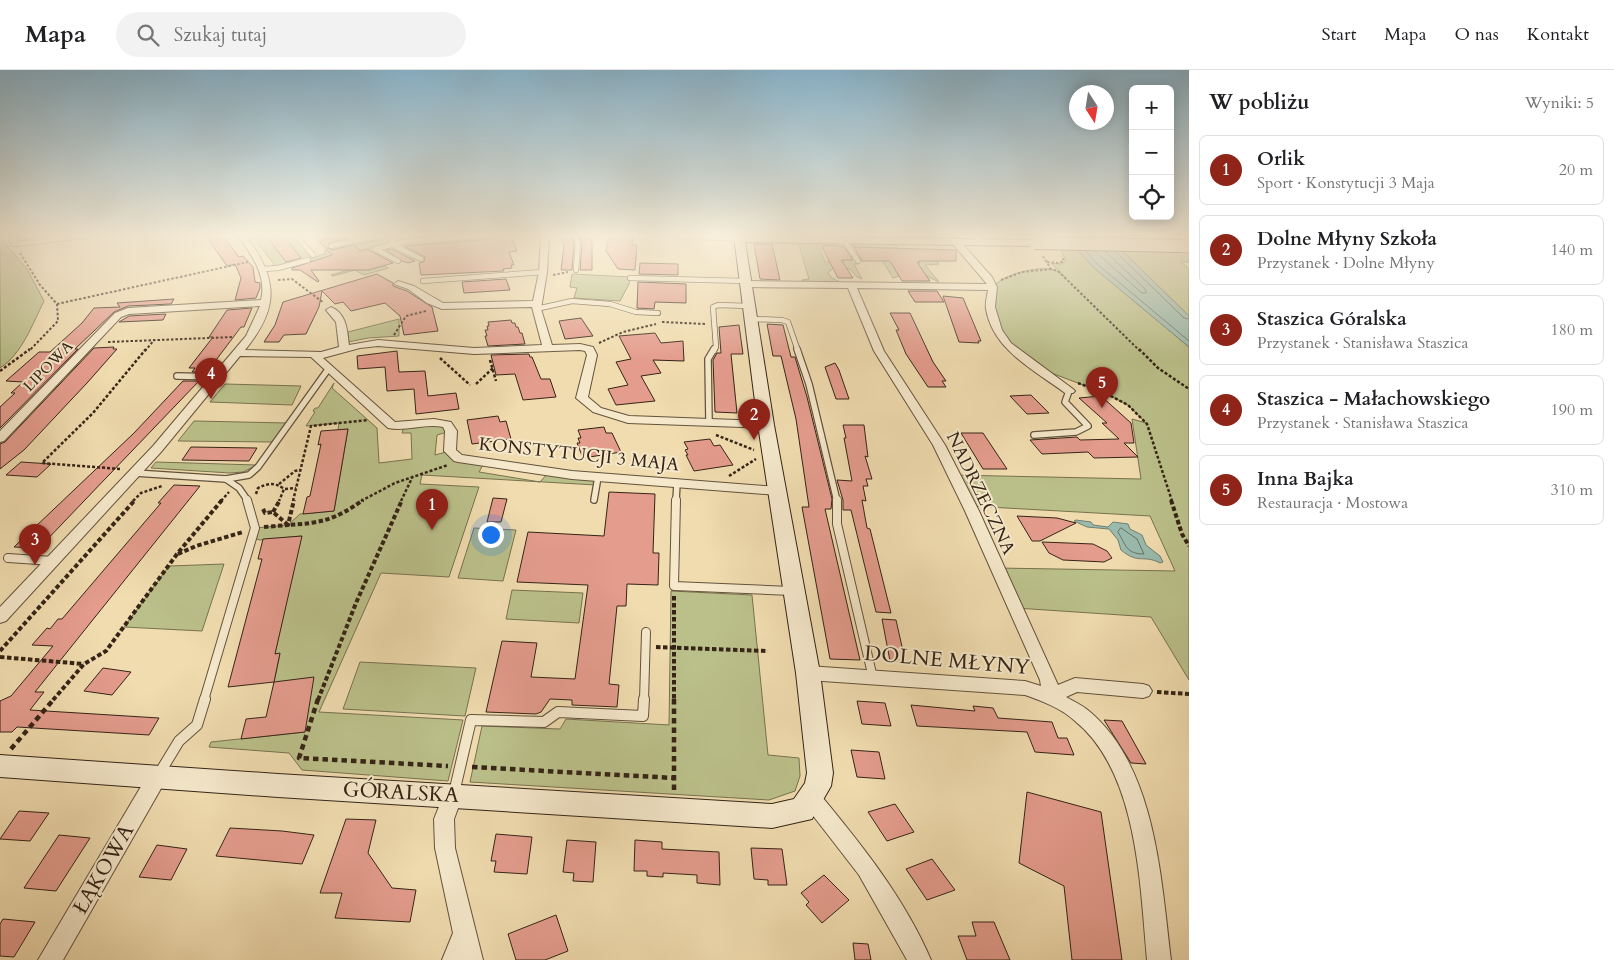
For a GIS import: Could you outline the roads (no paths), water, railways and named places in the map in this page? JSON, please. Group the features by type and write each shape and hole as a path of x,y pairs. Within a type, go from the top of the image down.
{"street":[{"path":"1,616 53,561 238,353 258,324 265,303 266,278"},
{"path":"546,278 536,306 548,348"},
{"path":"745,278 766,425 808,673 820,774 818,786 806,804 866,868 912,943 919,960"},
{"path":"988,278 993,287 990,307 997,330 1007,345 1069,391"},
{"path":"746,283 993,287"},
{"path":"398,284 414,287 436,304 442,306 536,306"},
{"name":"NADRZECZNA","path":"851,285 879,351 939,445 972,511 1049,680 1051,696"},
{"name":"LIPOWA","path":"0,438 118,315 128,311 265,303"},
{"path":"331,310 341,321 344,349"},
{"path":"238,353 330,354 368,344 386,343 474,351 580,347 589,349 592,355 582,398 597,410 628,419 710,428 766,425"},
{"name":"KONSTYTUCJI 3 MAJA","path":"313,354 392,425 400,427 438,422 447,425 451,431 450,448 452,454 467,461 598,477 778,491"},
{"name":"DOLNE MŁYNY","path":"808,673 1025,688 1051,696 1079,713 1111,748 1137,795 1159,960"},
{"path":"1051,696 1075,685 1143,691"},
{"name":"GÓRALSKA","path":"5,759 156,779 454,795 772,816 806,804"},
{"name":"ŁĄKOWA","path":"50,960 156,779"},
{"path":"454,795 444,819 445,848 470,960"},
{"path":"454,960 464,935"}],"lane":[{"path":"423,281 484,278"},
{"path":"630,278 746,283"},
{"path":"536,306 572,301 610,304 636,312 658,313"},
{"path":"710,428 708,359 716,347 713,308 718,305 788,322 810,384 837,498 837,524 873,678"},
{"path":"132,472 226,479 249,475 258,468 328,368"},
{"path":"177,376 218,377"},
{"path":"1034,435 1076,432 1088,426 1064,402 1069,391"},
{"path":"594,500 598,477"},
{"path":"156,779 179,740 197,725 255,528 252,509 246,496 226,479"},
{"path":"677,484 674,586 794,592"},
{"path":"8,558 53,561"},
{"path":"454,795 471,720 544,722 558,712 643,716 646,632"}],"water":[{"path":"1106,278 1149,278 1189,316 1189,347"},
{"path":"1074,521 1108,527 1113,522 1128,524 1130,529 1142,535 1146,545 1160,556 1163,562 1132,557 1121,550 1118,540 1109,529 1087,527"}],"place":[{"name":"Staszica - Małachowskiego","path":"211,399"},
{"name":"Inna Bajka","path":"1102,408"},
{"name":"Dolne Młyny Szkoła","path":"754,440"},
{"name":"Orlik","path":"432,530"},
{"name":"Staszica Góralska","path":"35,565"}]}
